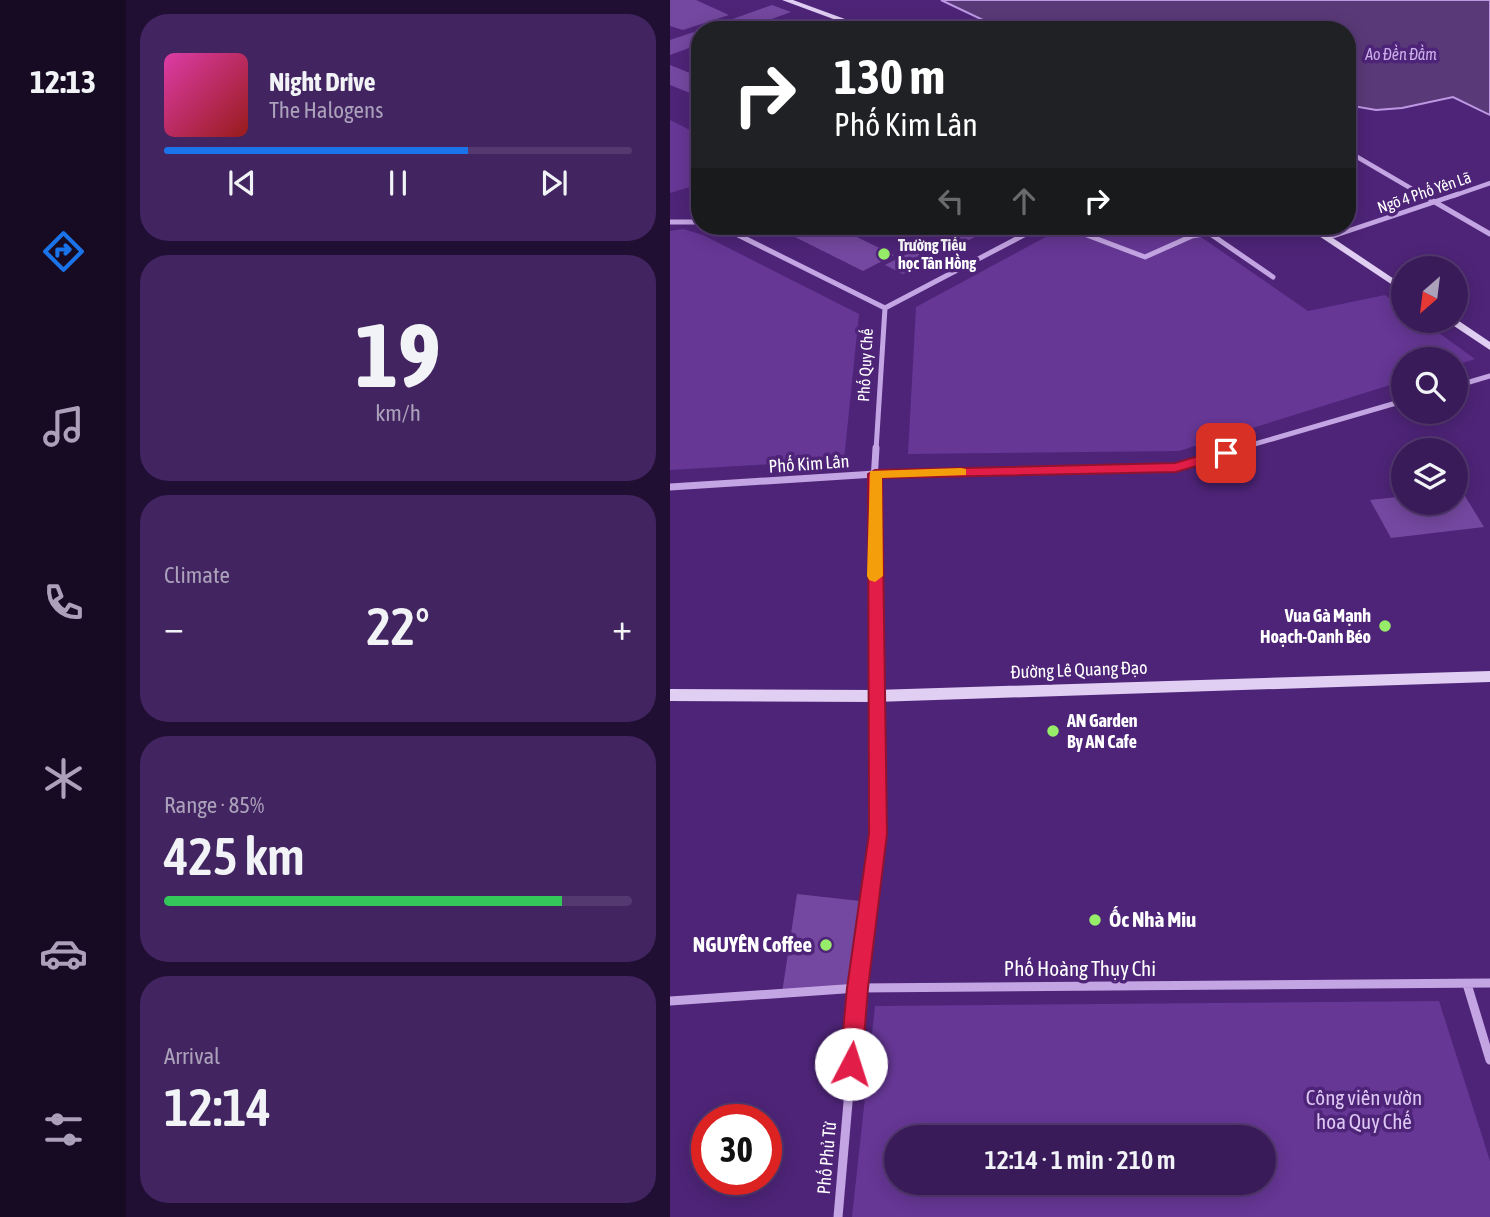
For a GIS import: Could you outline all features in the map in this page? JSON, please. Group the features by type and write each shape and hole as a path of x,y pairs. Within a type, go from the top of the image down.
{"main road":[{"path":"786,0 846,21"},
{"path":"1322,235 1391,281"},
{"path":"1468,332 1490,347"},
{"name":"Đường Lê Quang Đạo","path":"670,695 875,696 1490,676"}],"street":[{"path":"1356,156 1490,234"},
{"name":"Ngõ 4 Phố Yên Lã","path":"1356,228 1490,183"},
{"path":"670,222 691,222"},
{"path":"738,235 885,308"},
{"name":"Phố Quy Chế","path":"875,474 885,308 1024,235"},
{"path":"1087,235 1145,257 1193,235"},
{"path":"1211,235 1273,276"},
{"name":"Ngõ 4 Phố Yên Lã","path":"1327,238 1336,235"},
{"path":"1468,382 1490,376"},
{"name":"Phố Kim Lân","path":"670,487 875,474 1176,467 1391,404"},
{"name":"Phố Phủ Từ","path":"838,1217 858,988 878,834 875,474"},
{"name":"Phố Hoàng Thụy Chi","path":"670,1001 858,988 1490,983"},
{"path":"1467,984 1490,1060"}],"green space":[{"path":"670,120 691,130 691,187 670,193"},
{"path":"683,229 691,231 691,235 703,235 859,314 844,460 670,470 670,231"},
{"path":"1049,235 1198,235 1308,311 1385,295 1391,299 1391,333 1439,333 1458,347 1391,347 1391,385 1179,451 908,454 916,307"},
{"name":"Công viên vườn hoa Quy Chế","path":"1439,1001 1490,1161 1490,1217 852,1217 875,1006"}],"water":[{"name":"Ao Đền Đầm","path":"941,0 1490,0 1490,115 1453,97 1402,108 1376,110 1356,107 1356,21 985,21"}],"building":[{"path":"670,0 696,0 729,15 711,21 691,21 691,27 683,30 670,26"},
{"path":"772,5 791,12 766,21 727,21"},
{"path":"691,33 691,47 670,55 670,40"},
{"path":"670,65 691,73 691,93 670,85"},
{"path":"791,235 853,235 894,255 863,271"},
{"path":"944,235 979,235 903,274 885,265"},
{"path":"1391,498 1391,515 1468,515 1468,501 1484,527 1391,538 1370,500"},
{"name":"NGUYÊN Coffee","path":"797,894 869,902 858,988 782,993"}],"slow traffic":[{"path":"875,576 875,474 961,472"}],"place":[{"name":"Trường Tiểu học Tân Hồng","path":"884,254"},
{"name":"Vua Gà Mạnh Hoạch-Oanh Béo","path":"1385,626"},
{"name":"AN Garden By AN Cafe","path":"1053,731"},
{"name":"Ốc Nhà Miu","path":"1095,920"},
{"name":"NGUYÊN Coffee","path":"826,945"}],"route":[{"path":"851,1064 878,834 875,474 1176,467 1226,453"}]}
